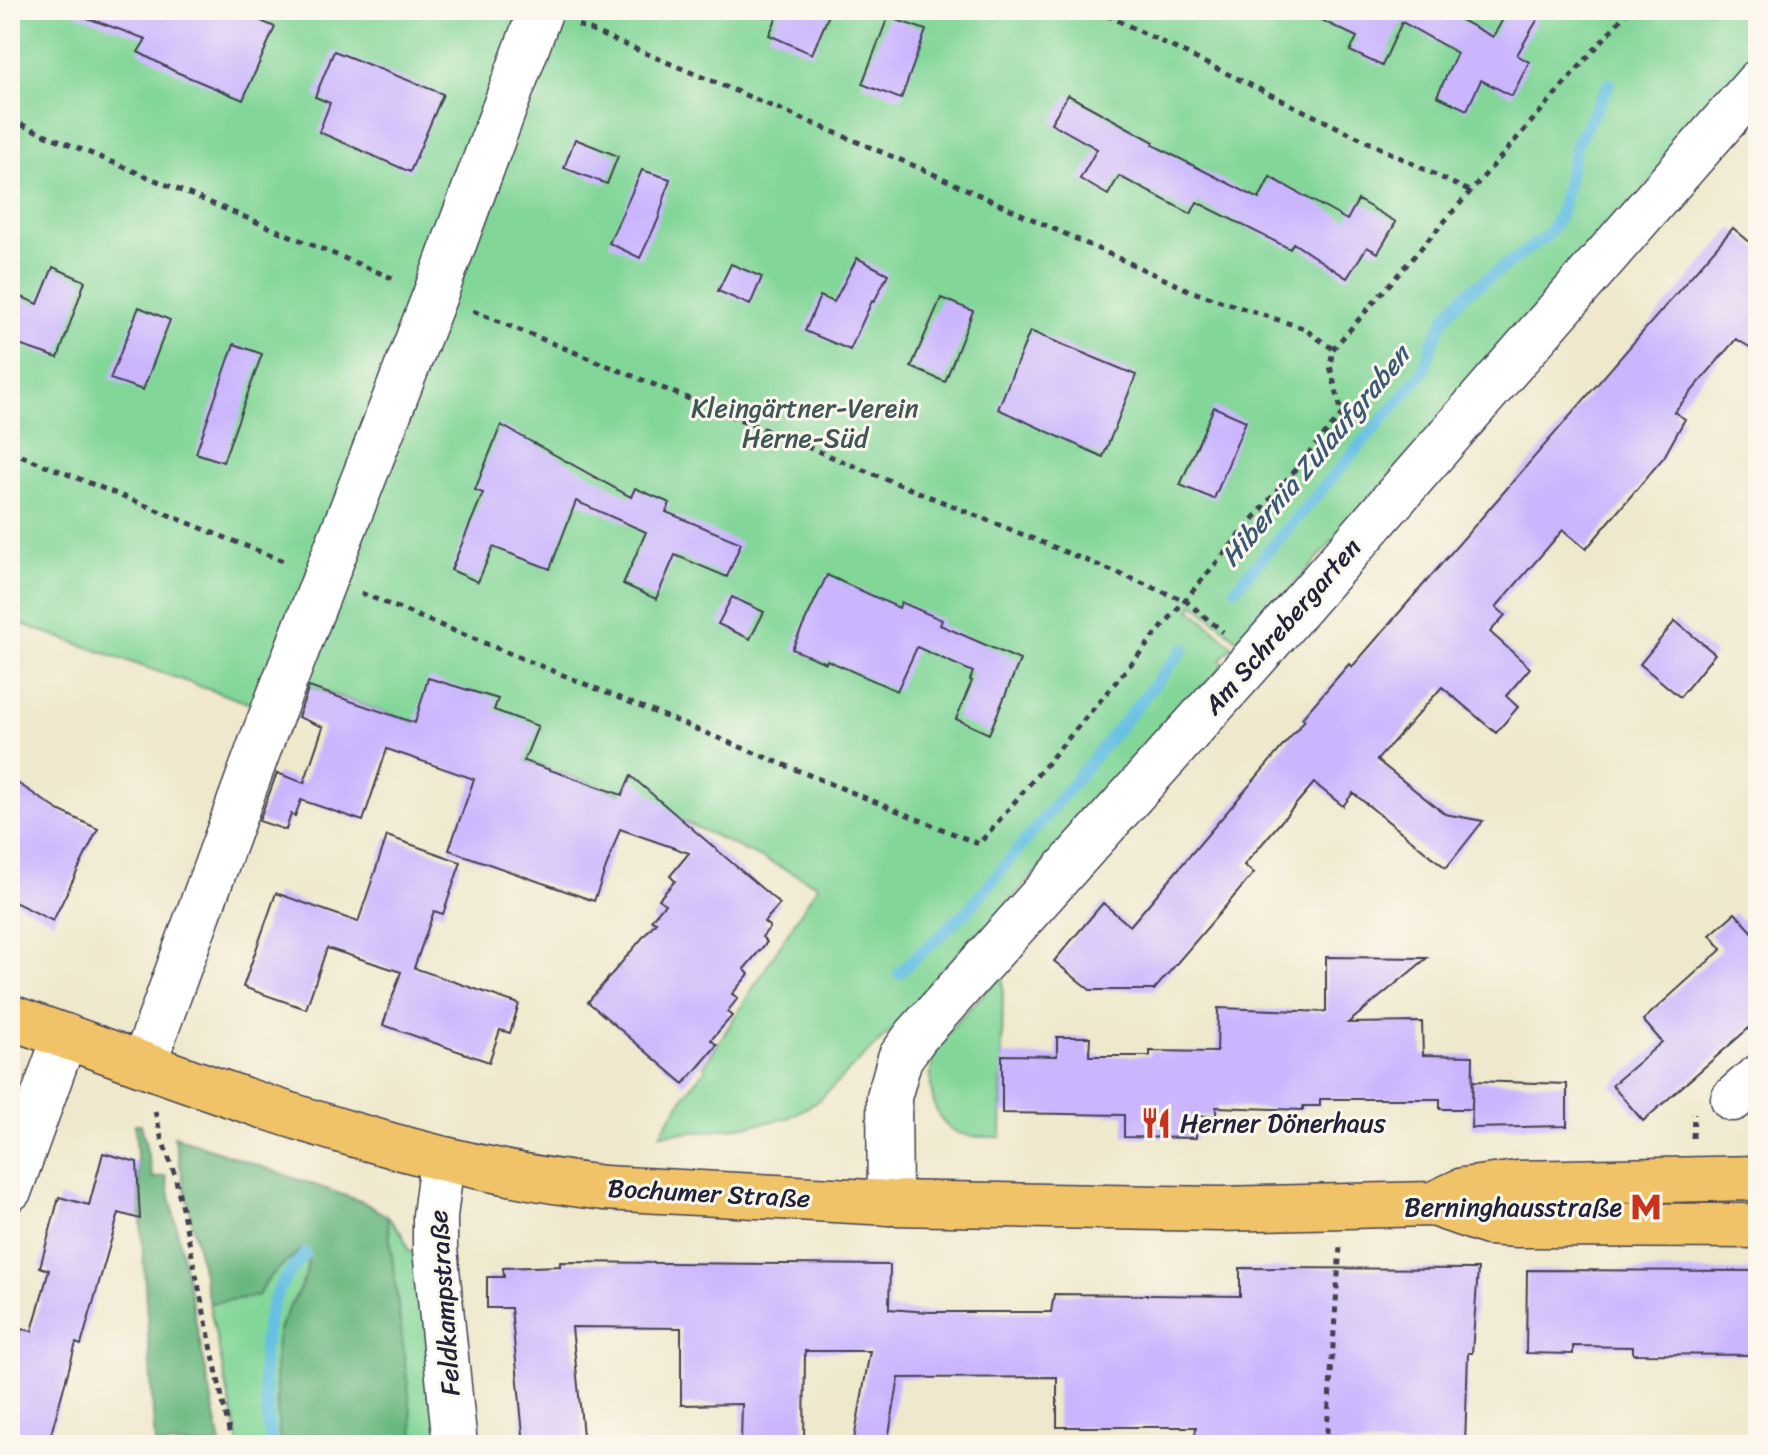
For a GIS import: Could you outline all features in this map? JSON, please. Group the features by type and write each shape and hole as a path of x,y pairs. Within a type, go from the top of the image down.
{"main road":[{"name":"Bochumer Straße","path":"10,1017 365,1140 506,1174 604,1188 890,1203 1219,1209 1433,1204 1463,1190 1517,1183 1758,1178"},
{"name":"Bochumer Straße","path":"1433,1204 1463,1217 1518,1225 1758,1226"}],"street":[{"path":"144,1063 265,732 435,295 540,12"},
{"name":"Am Schrebergarten","path":"890,1203 889,1097 900,1058 916,1036 1106,826 1758,82"},
{"path":"10,1189 65,1036"},
{"name":"Feldkampstraße","path":"442,1160 435,1216 435,1249 455,1445"}],"path":[{"path":"10,29 18,10"},
{"path":"1096,10 1471,192"},
{"path":"10,451 979,844 1342,414 1330,366 1333,349 1629,10"},
{"path":"540,12 592,29 908,163 1193,292 1303,328 1333,349"},
{"path":"10,120 1186,601"},
{"path":"144,1063 161,1137 175,1175 232,1445"},
{"path":"1326,1445 1343,1206"}],"green space":[{"name":"Kleingärtner-Verein Herne-Süd","path":"10,10 1758,10 1758,61 1254,630 1250,626 1238,640 1195,604 1191,609 1233,646 1220,660 1224,664 912,1010 818,1101 788,1118 713,1131 660,1134 706,1069 704,1066 818,885 639,800 305,685 259,707 10,620"},
{"path":"1003,973 1001,1137 963,1134 945,1123 934,1104 931,1081 933,1058 951,1029"},
{"path":"135,1124 141,1124 153,1178 166,1176 221,1445 155,1445"},
{"path":"174,1136 363,1202 387,1216 415,1445 280,1445 277,1343 282,1321 306,1275 307,1255 300,1250 271,1276 258,1296 209,1303"},
{"path":"387,1216 402,1233 409,1252 423,1251 441,1445 415,1445"},
{"path":"301,1250 308,1260 306,1276 280,1326 275,1370 280,1445 239,1445 209,1303 258,1296 271,1276"}],"building":[{"path":"77,10 235,10 275,27 243,100 138,52 146,39 76,14"},
{"path":"780,10 831,10 812,54 769,35"},
{"path":"1300,10 1442,10 1493,37 1508,10 1543,10 1517,55 1529,62 1512,96 1481,80 1467,110 1437,96 1457,53 1402,22 1382,66 1350,51 1357,37"},
{"path":"888,17 926,30 901,99 862,84"},
{"path":"334,51 443,94 410,172 319,132 330,103 315,97"},
{"path":"1068,95 1154,142 1153,145 1259,199 1270,177 1347,220 1358,200 1396,222 1378,253 1367,247 1347,278 1293,243 1290,249 1197,202 1191,214 1119,176 1108,195 1080,179 1097,149 1051,123"},
{"path":"575,139 618,156 607,184 564,168"},
{"path":"642,170 670,179 658,220 640,258 609,243"},
{"path":"1733,228 1758,249 1758,352 1736,339 1674,412 1685,419 1664,457 1586,549 1563,530 1496,607 1505,615 1490,632 1530,668 1506,696 1518,707 1496,733 1442,687 1377,760 1445,814 1483,821 1446,868 1353,793 1343,806 1314,783 1244,865 1254,873 1154,990 1090,990 1054,961 1103,903 1130,926 1305,720 1302,718 1349,664 1352,667"},
{"path":"857,258 888,274 850,350 805,331 820,296 834,302"},
{"path":"731,264 762,277 750,305 718,291"},
{"path":"53,267 85,281 58,358 10,342 10,292 38,304"},
{"path":"941,298 973,311 945,382 911,367"},
{"path":"139,307 170,320 143,390 110,379"},
{"path":"1030,331 1136,375 1103,457 998,409"},
{"path":"234,344 262,354 223,462 196,453"},
{"path":"1214,407 1246,421 1214,499 1180,485"},
{"path":"501,425 631,497 635,488 670,503 666,512 741,543 727,577 675,555 656,599 623,584 646,532 576,501 550,569 493,547 478,582 451,570 483,493 475,490"},
{"path":"827,575 899,608 901,602 942,620 940,625 1020,660 989,734 956,719 973,672 917,647 897,691 827,660 826,663 792,649"},
{"path":"732,597 764,612 750,639 718,624"},
{"path":"1675,621 1715,654 1680,697 1640,664"},
{"path":"428,678 498,699 494,710 538,726 524,761 622,795 631,776 780,904 764,922 770,927 762,937 767,942 744,969 749,974 732,994 738,998 727,1012 732,1016 711,1040 717,1045 684,1084 588,1002 656,922 651,920 665,904 659,899 675,881 670,876 689,853 620,829 594,901 449,850 474,779 387,749 363,821 301,800 295,816 291,814 286,830 259,821 277,773 304,783 323,727 298,717 309,687 415,723"},
{"path":"10,778 58,810 98,829 53,921 10,900"},
{"path":"387,836 461,862 443,914 434,911 414,968 519,1004 510,1033 500,1030 489,1062 383,1025 401,972 327,948 306,1009 243,987 276,893 358,922"},
{"path":"1735,913 1758,938 1758,1020 1643,1121 1612,1085 1662,1042 1643,1020 1722,949 1710,935"},
{"path":"1326,957 1427,958 1348,1023 1422,1022 1423,1055 1473,1056 1472,1109 1440,1109 1440,1099 1320,1099 1320,1106 1303,1106 1303,1110 1216,1107 1216,1116 1196,1116 1196,1138 1124,1137 1124,1115 1002,1113 1002,1055 1057,1056 1057,1037 1090,1037 1089,1056 1150,1056 1150,1051 1217,1052 1218,1008 1326,1012"},
{"path":"1473,1081 1567,1084 1567,1126 1471,1128"},
{"path":"103,1153 137,1162 140,1219 119,1213 81,1345 76,1343 48,1445 10,1445 10,1373 22,1329 32,1331 49,1270 40,1267 59,1197 89,1205"},
{"path":"560,1262 890,1265 889,1309 929,1312 1051,1312 1054,1294 1240,1296 1240,1268 1478,1269 1472,1353 1468,1353 1465,1445 1275,1445 1195,1436 1196,1427 1057,1427 1057,1377 899,1378 887,1445 853,1445 870,1351 805,1351 804,1445 741,1445 742,1404 681,1405 681,1328 572,1327 584,1445 524,1445 511,1308 487,1308 487,1277 504,1277 503,1268 560,1266"},
{"path":"1527,1270 1758,1271 1758,1355 1633,1354 1633,1347 1573,1346 1573,1354 1526,1353"}],"waterway":[{"name":"Hibernia Zulaufgraben","path":"1236,588 1423,373 1432,344 1446,316 1464,295 1547,236 1560,215 1576,145 1609,84"},
{"name":"Hibernia Zulaufgraben","path":"899,973 968,910 1184,649"},
{"name":"Hibernia Zulaufgraben","path":"272,1445 264,1384 264,1342 273,1302 282,1284 305,1254"}],"place":[{"name":"Herner Dönerhaus","path":"1156,1123"},
{"name":"Berninghausstraße","path":"1646,1207"}]}
